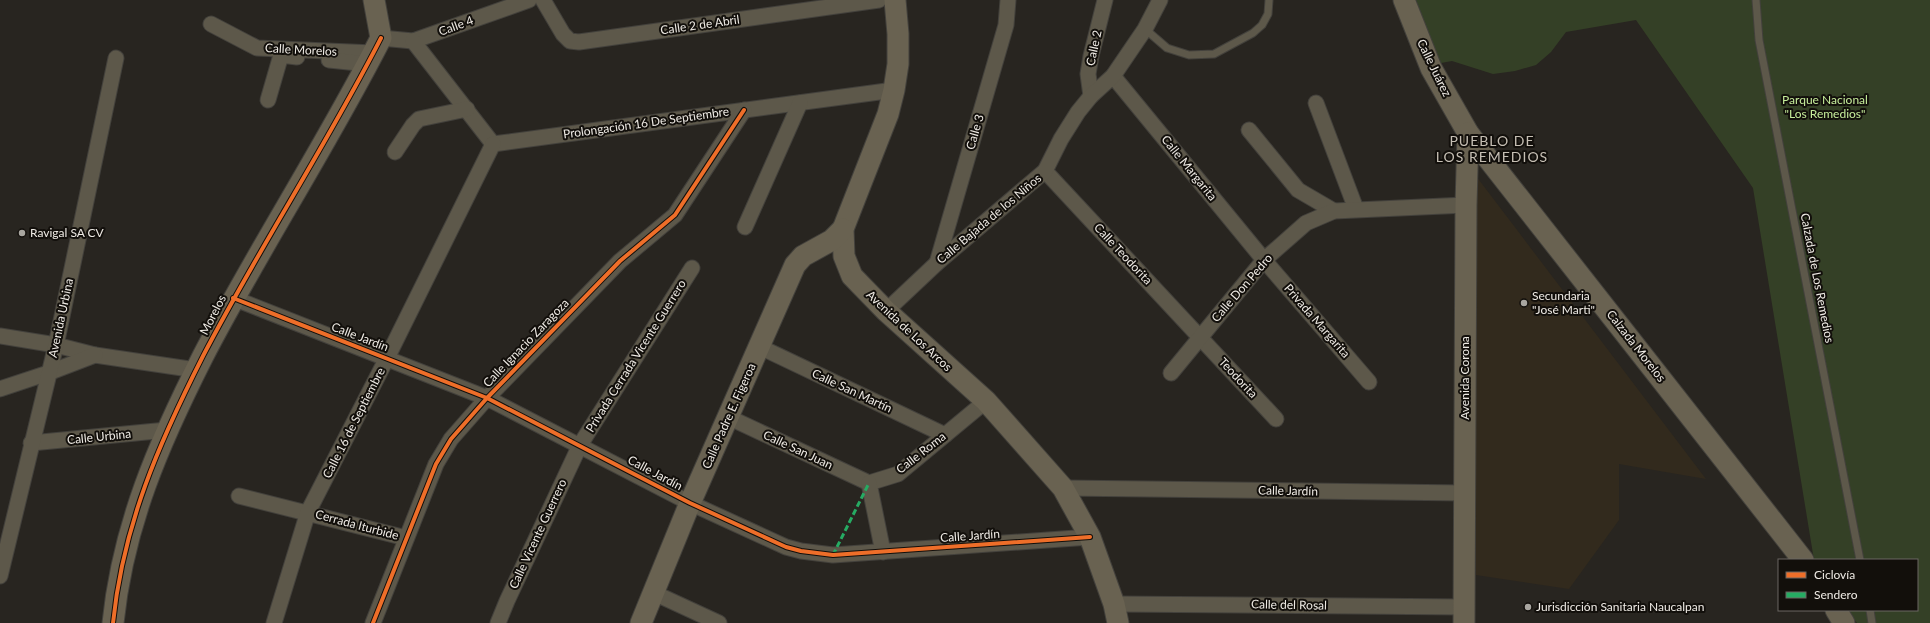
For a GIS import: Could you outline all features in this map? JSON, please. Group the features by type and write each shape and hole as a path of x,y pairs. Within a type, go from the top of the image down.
{"main road":[{"path":"374,0 374,52"},
{"name":"Avenida de Los Arcos","path":"895,0 898,34 898,64 894,90 888,114 843,229 844,256 852,276 886,311 986,402 1063,488 1090,537 1116,613"},
{"name":"Calle Juárez","path":"1404,0 1431,68 1468,133"},
{"name":"Morelos","path":"113,623 123,557 136,510 167,430 233,298 374,52"},
{"name":"Avenida Corona","path":"1464,615 1466,205 1468,133"},
{"name":"Calzada Morelos","path":"1468,133 1802,559"},
{"name":"Calle Padre E. Figeroa","path":"641,623 690,503 795,265 803,256 832,240 843,229"},
{"path":"1837,611 1844,623"}],"street":[{"name":"Calle 4","path":"374,52 413,41 529,0"},
{"name":"Calle 2 de Abril","path":"543,0 563,34 570,41 579,42 879,0"},
{"name":"Calle 3","path":"937,263 1006,25 1008,0"},
{"name":"Calle 2","path":"1091,96 1088,74 1105,0"},
{"name":"Calle Bajada de los Niños","path":"886,311 937,263 1045,171 1061,139 1091,96 1113,76 1145,29 1160,0"},
{"name":"Calle Morelos","path":"211,24 257,48 374,52"},
{"path":"413,41 493,144"},
{"name":"Calle Morelos","path":"268,100 281,55 374,52"},
{"name":"Avenida Urbina","path":"0,576 31,443 56,345 116,58"},
{"name":"Calle Margarita","path":"1113,76 1264,260"},
{"name":"Prolongación 16 De Septiembre","path":"493,144 894,90"},
{"path":"745,227 800,103"},
{"path":"1316,103 1356,209"},
{"path":"395,152 413,124 419,119 467,109"},
{"name":"Calle Ignacio Zaragoza","path":"373,623 436,464 451,439 487,398 620,261 675,215 744,110"},
{"path":"1249,130 1298,190 1334,211"},
{"name":"Calle 16 de Septiembre","path":"274,623 308,512 387,358 493,144"},
{"name":"Calle Teodorita","path":"1045,171 1200,338"},
{"name":"Calle Don Pedro","path":"1171,373 1264,260 1306,223 1334,211 1466,205"},
{"name":"Privada Margarita","path":"1264,260 1369,382"},
{"name":"Privada Cerrada Vicente Guerrero","path":"580,445 692,268"},
{"name":"Calle Jardín","path":"233,298 487,398 690,503 786,547 801,551 833,555 1090,537"},
{"path":"0,336 56,345 96,355 196,370"},
{"name":"Teodorita","path":"1200,338 1276,419"},
{"name":"Calle San Martín","path":"760,347 945,435"},
{"path":"0,389 96,355"},
{"name":"Calle Roma","path":"869,483 898,474 986,402"},
{"name":"Calle San Juan","path":"728,417 869,483"},
{"name":"Calle Urbina","path":"31,443 167,430"},
{"name":"Calle Vicente Guerrero","path":"498,623 580,445"},
{"path":"869,483 883,552"},
{"name":"Calle Jardín","path":"1063,488 1465,493"},
{"name":"Cerrada Iturbide","path":"239,496 308,512 406,538"},
{"path":"654,593 719,623"},
{"name":"Calle del Rosal","path":"1116,613 1464,615"}],"lane":[{"path":"1145,29 1167,48 1189,55 1214,54 1253,33 1262,25 1268,14 1269,0"},
{"name":"Calzada de Los Remedios","path":"1756,0 1759,40 1860,559"},
{"path":"1870,611 1872,623"}],"shaded area":[{"name":"Secundaria \"José Marti\"","path":"1476,176 1706,479 1619,464 1619,520 1569,589 1476,575"}],"green space":[{"name":"Parque Nacional \"Los Remedios\"","path":"1416,0 1930,0 1930,623 1857,623 1848,611 1918,611 1918,559 1814,559 1753,188 1636,20 1566,32 1551,52 1536,65 1515,71 1493,74 1452,61 1441,63 1420,16"}],"marked path":[{"path":"833,555 869,483"}],"cycle path":[{"path":"113,623 118,587 134,518 158,453 187,388 224,316 338,118 381,38"},
{"path":"373,623 436,464 451,439 487,398 620,261 675,215 744,110"},
{"path":"233,298 487,398 690,503 786,547 801,551 833,555 1090,537"}],"place":[{"name":"Ravigal SA CV","path":"22,233"},
{"name":"Secundaria \"José Marti\"","path":"1524,303"},
{"name":"Jurisdicción Sanitaria Naucalpan","path":"1528,607"}],"district":[{"name":"PUEBLO DE LOS REMEDIOS","path":"1492,150"}]}
